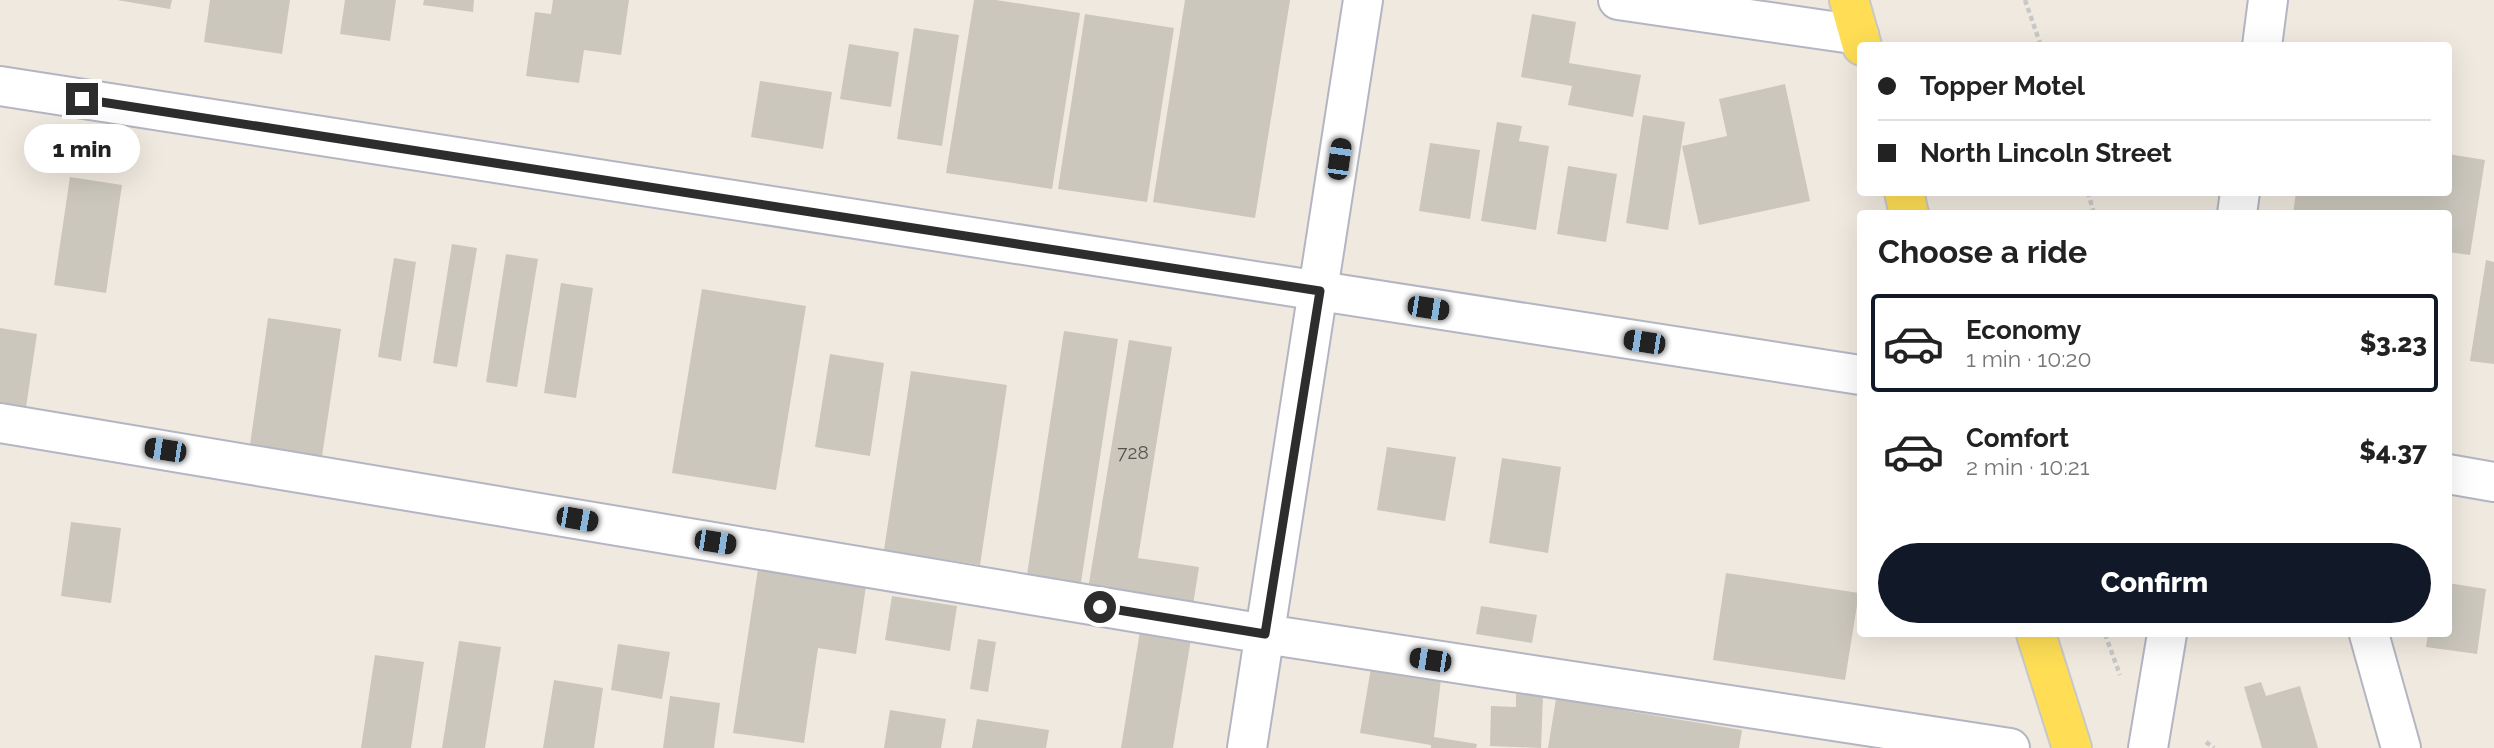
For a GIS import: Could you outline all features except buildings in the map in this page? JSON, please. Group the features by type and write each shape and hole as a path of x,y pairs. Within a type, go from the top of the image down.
{"main road":[{"path":"2037,637 2072,748"}],"street":[{"path":"1247,748 1320,291 1363,0"},
{"path":"1618,0 1857,27"},
{"path":"2263,42 2269,0"},
{"path":"0,86 1857,375"},
{"path":"0,423 1265,634 2010,748"},
{"path":"2452,475 2494,482"},
{"path":"2148,748 2166,637"},
{"path":"2370,637 2401,748"}],"path":[{"path":"2025,0 2040,42"},
{"path":"2206,742 2214,748"}],"route":[{"path":"82,99 1320,291 1265,634 1100,607"}]}
